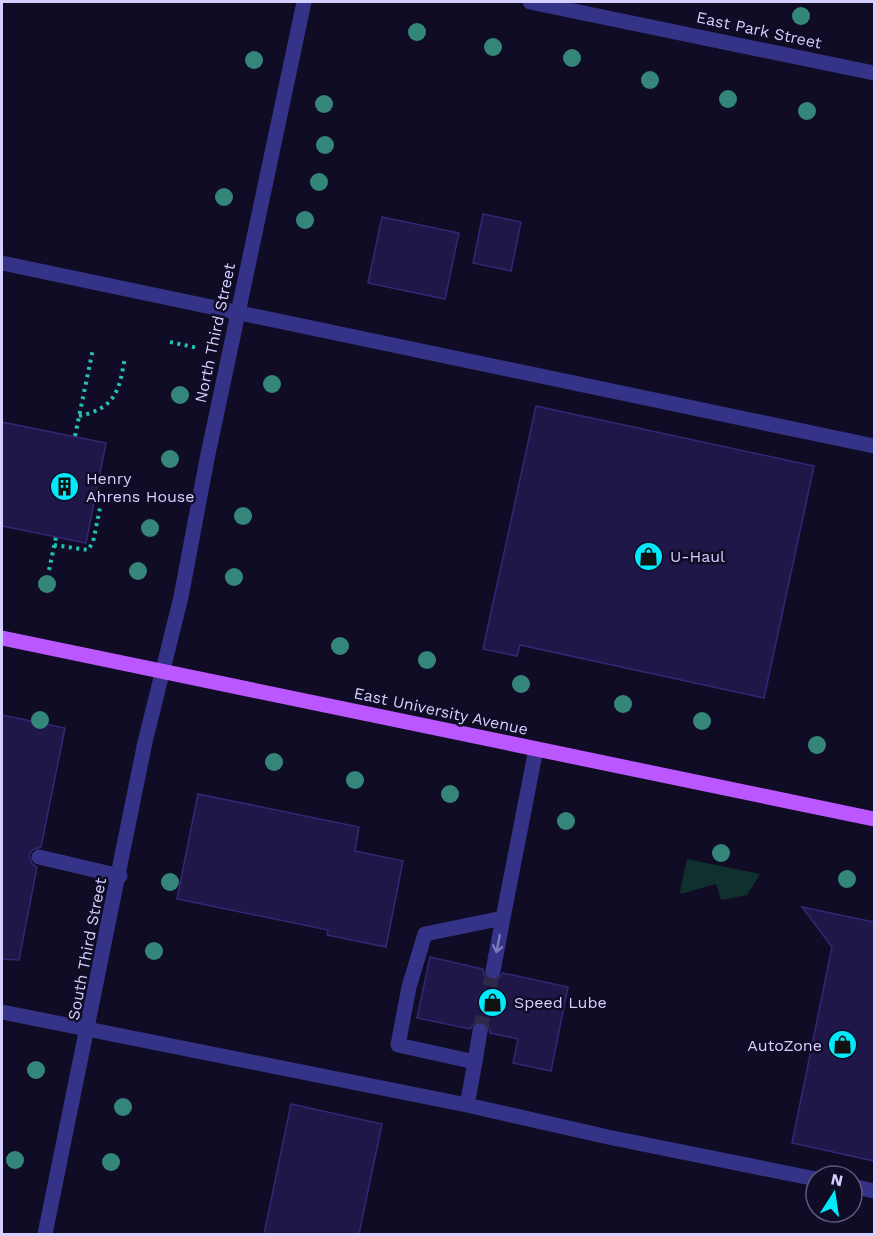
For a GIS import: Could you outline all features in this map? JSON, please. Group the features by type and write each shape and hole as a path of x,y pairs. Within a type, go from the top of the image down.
{"main road":[{"name":"East University Avenue","path":"2,638 874,819"}],"street":[{"name":"North Third Street","path":"164,672 304,2"},
{"name":"East Park Street","path":"530,2 874,73"},
{"path":"2,262 239,311 504,370 874,446"},
{"name":"South Third Street","path":"45,1234 89,1029 145,742 164,672"},
{"path":"493,971 536,749"},
{"path":"39,857 120,876"},
{"path":"476,1062 398,1045 409,987 425,934 503,918"},
{"path":"2,1012 467,1105 608,1137 804,1177"},
{"path":"467,1105 480,1031"}],"path":[{"path":"75,436 93,349"},
{"path":"79,416 106,406 119,389 125,357"},
{"path":"54,544 88,550 93,542 100,508"},
{"path":"49,570 56,537"}],"green space":[{"path":"687,859 760,874 747,895 721,900 716,884 681,894"}],"building":[{"path":"483,214 521,222 511,271 473,263"},
{"path":"382,217 459,233 445,299 368,283"},
{"name":"U-Haul","path":"536,406 814,466 764,698 520,645 517,656 483,649"},
{"name":"Henry Ahrens House","path":"2,422 106,443 86,543 2,526"},
{"path":"2,715 65,728 41,847 32,850 29,855 32,864 37,867 19,960 2,959"},
{"path":"198,794 359,827 355,851 403,861 386,947 327,935 328,930 177,899"},
{"name":"AutoZone","path":"802,907 874,922 874,1161 792,1143 832,947"},
{"name":"Speed Lube","path":"430,957 483,969 484,975 491,980 497,980 503,973 568,987 551,1071 513,1063 518,1039 490,1033 489,1027 482,1022 476,1022 470,1029 417,1018"},
{"path":"291,1104 382,1124 359,1234 264,1234"}],"tunnel":[{"path":"480,1031 493,971"}],"place":[{"name":"Henry Ahrens House","path":"65,487"},
{"name":"U-Haul","path":"649,556"},
{"name":"Speed Lube","path":"493,1002"},
{"name":"AutoZone","path":"843,1045"}]}
